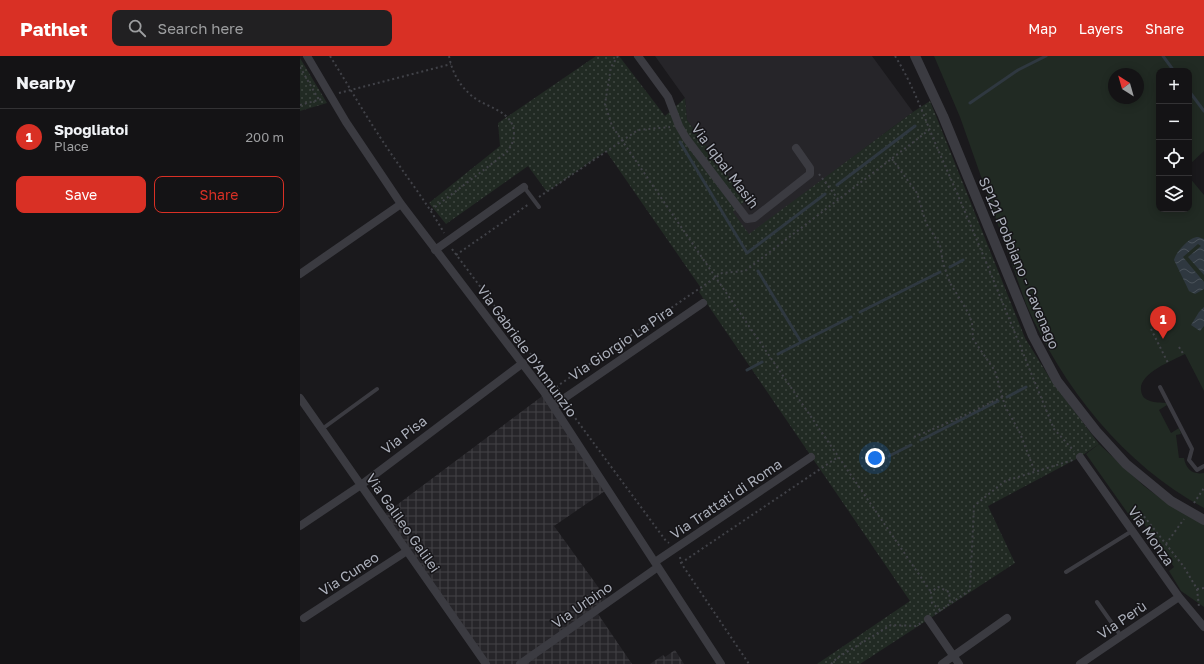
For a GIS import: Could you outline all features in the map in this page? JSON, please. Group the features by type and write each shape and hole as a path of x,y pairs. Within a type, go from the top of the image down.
{"street":[{"name":"Via Gabriele D'Annunzio","path":"307,56 346,122 401,204 523,363 553,406 722,664"},
{"name":"Via Iqbal Masih","path":"638,56 666,94 679,126 737,207 749,220 766,209 806,178 811,172"},
{"name":"SP121 Pobbiano - Cavenago","path":"915,56 943,116 1032,336 1057,381 1100,436 1126,464 1171,501 1204,520"},
{"path":"796,148 809,166 811,172"},
{"path":"435,250 524,187"},
{"path":"300,274 401,204"},
{"name":"Via Giorgio La Pira","path":"553,406 703,303"},
{"name":"Via Pisa","path":"300,526 361,485 523,363"},
{"name":"Via Galileo Galilei","path":"300,398 486,664"},
{"name":"Via Trattati di Roma","path":"657,565 676,548 811,457"},
{"name":"Via Monza","path":"1080,458 1179,597 1204,627"},
{"name":"Via Cuneo","path":"304,618 407,551"},
{"name":"Via Urbino","path":"520,664 657,565"},
{"name":"Via Perù","path":"1080,664 1179,597"},
{"path":"942,664 1007,618"},
{"path":"928,619 959,664"}],"lane":[{"path":"524,187 539,207"},
{"path":"1160,387 1192,449 1189,460 1197,470 1204,466"},
{"path":"322,429 377,389"},
{"path":"1066,572 1132,531"},
{"path":"1097,602 1121,636"}],"path":[{"path":"330,56 366,117 414,188 431,210 456,255 569,402 570,411 666,541 676,548 681,563 749,664"},
{"path":"431,210 506,153 511,146 514,136 514,128 507,116 472,97 462,86 451,64 449,56"},
{"path":"618,56 611,67 605,104 612,126 931,592 932,603 940,610"},
{"path":"300,105 350,89 451,64"},
{"path":"300,67 319,100"},
{"path":"456,255 621,140 638,130 679,126"},
{"path":"556,387 722,273 745,271 929,130"},
{"path":"892,159 917,194 926,222 940,245 943,262 950,283 969,314 972,323 973,340 995,371 1008,414 1020,433 1035,472"},
{"path":"811,172 818,172 839,199"},
{"path":"1151,329 1168,363"},
{"path":"1179,347 1184,355"},
{"path":"914,436 959,418 1002,397"},
{"path":"681,563 838,457"},
{"path":"831,664 837,658 891,625 916,626 970,590 974,506 1005,481 1080,458"},
{"path":"931,592 938,587 949,592 950,604"},
{"path":"1197,589 1204,588"}],"shaded area":[{"path":"596,56 619,56 665,116 685,98 687,120 746,200 733,212 749,234 913,112 930,101 1025,338 1051,380 1099,444 1080,457 988,506 1015,563 860,664 817,664 910,601 699,292 701,288 606,151 547,192 528,166 446,224 429,203 500,146 498,123"},
{"path":"655,56 872,56 913,112 749,235 732,212 746,200 687,120 685,98"},
{"path":"934,56 1204,56 1204,151 1192,162 1192,68 1156,68 1156,212 1192,212 1192,181 1204,195 1204,391 1185,354 1157,368 1145,378 1141,390 1142,394 1147,400 1166,403 1167,405 1159,410 1171,433 1179,428 1181,434 1176,435 1179,458 1184,458 1186,465 1193,472 1204,473 1204,508 1175,490 1148,470 1098,421 1077,394 1058,365 1026,304 960,117"},
{"path":"300,58 327,103 300,111"},
{"path":"545,394 608,489 554,526 609,602 596,611 632,664 486,664 382,516"},
{"path":"1099,444 1144,486 1160,498 1204,524 1204,607 1181,591 1169,571 1174,567 1140,518 1134,522 1086,454"},
{"path":"675,650 684,664 650,664 663,655 665,657"}],"water":[{"path":"1198,237 1204,239 1204,275 1188,257 1201,246 1198,244 1183,257 1204,282 1204,289 1195,294 1189,291 1174,260 1177,253 1183,246 1191,239"},
{"path":"1204,307 1204,326 1200,331 1191,325"}],"waterway":[{"path":"970,103 1018,70 1046,56"},
{"path":"1163,56 1172,68"},
{"path":"1192,95 1204,111"},
{"path":"837,185 915,126"},
{"path":"680,142 747,253 825,194"},
{"path":"950,267 963,260"},
{"path":"758,271 801,342"},
{"path":"860,312 940,272"},
{"path":"778,354 851,317"},
{"path":"747,370 762,362"},
{"path":"1007,397 1026,387"},
{"path":"921,440 998,401"},
{"path":"889,456 911,445"}],"place":[{"name":"Spogliatoi","path":"1163,339"}]}
